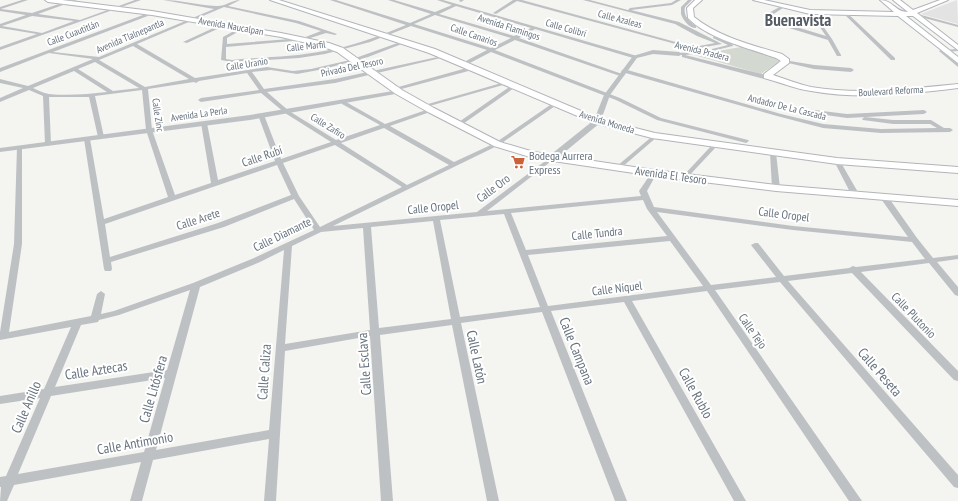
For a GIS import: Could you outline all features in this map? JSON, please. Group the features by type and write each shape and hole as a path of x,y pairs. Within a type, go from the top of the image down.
{"main road":[{"name":"Avenida Naucalpan","path":"48,0 72,1 152,13 304,39 340,50 397,90"},
{"name":"Avenida Moneda","path":"273,0 445,56 597,121 655,136 838,160 958,170"},
{"path":"699,0 690,8 691,18 695,22 712,32 779,56 786,60 785,63 767,76"},
{"path":"756,0 810,11 899,14 913,14 945,0"},
{"path":"764,0 810,11"},
{"path":"883,0 958,61"},
{"path":"896,0 958,49"},
{"name":"Boulevard Reforma","path":"767,76 812,89 863,94 958,86"},
{"name":"Boulevard Reforma","path":"778,79 823,87 858,90 888,89 958,81"},
{"name":"Avenida El Tesoro","path":"397,90 427,108 497,144 533,155 654,173 776,188 958,203"}],"street":[{"path":"0,9 26,0"},
{"path":"0,49 139,0"},
{"path":"164,0 221,7 297,22 335,34"},
{"path":"186,3 195,0"},
{"name":"Avenida Tlalnepantla","path":"29,88 238,0"},
{"name":"Calle Canarios","path":"332,0 491,50 607,95 659,119 746,141"},
{"name":"Avenida Flamingos","path":"390,0 623,73"},
{"path":"439,0 624,49"},
{"path":"494,14 516,0"},
{"name":"Calle Azaleas","path":"516,0 696,49 720,44 677,23 625,10"},
{"path":"585,0 625,10 678,1"},
{"path":"679,54 731,46 730,44 704,32 683,18 681,12 682,7 690,0"},
{"path":"0,26 72,1"},
{"name":"Calle Marfil","path":"225,46 223,60 232,61 309,55 340,50 384,35 455,5"},
{"path":"784,6 767,17 778,23 830,39"},
{"path":"0,9 82,21"},
{"path":"810,11 830,39 839,55"},
{"path":"844,12 893,59"},
{"name":"Calle Cuautitlán","path":"0,70 152,13"},
{"name":"Calle Colibrí","path":"494,14 534,28 635,57"},
{"path":"913,14 958,26"},
{"path":"184,42 224,25"},
{"path":"0,26 46,34"},
{"path":"243,28 225,37 225,46 304,39 326,31"},
{"path":"464,64 534,28"},
{"name":"Calle Uranio","path":"46,96 92,96 274,69 288,72 301,71 354,60 405,42"},
{"path":"133,44 196,81"},
{"path":"958,49 941,51 958,65"},
{"path":"48,52 98,59"},
{"name":"Avenida Pradera","path":"635,57 653,52 679,54 764,77 767,76"},
{"name":"Privada Del Tesoro","path":"201,100 328,82 445,56"},
{"path":"597,121 607,95 635,57"},
{"name":"Calle Zinc","path":"98,59 145,89 149,130 172,198"},
{"path":"786,60 814,67 851,70"},
{"path":"397,90 474,68"},
{"path":"75,69 113,93"},
{"name":"Calle Zafiro","path":"248,72 263,92 287,112 337,142 406,187"},
{"name":"Andador De La Cascada","path":"623,73 779,116 823,126 881,131 950,130"},
{"path":"0,81 29,88 46,96 48,144"},
{"path":"458,124 511,85"},
{"name":"Calle Rubí","path":"100,223 384,126 427,108 511,85"},
{"path":"0,100 29,88"},
{"name":"Avenida La Perla","path":"0,150 287,112 344,103 397,90"},
{"path":"92,96 101,137"},
{"path":"344,103 452,164"},
{"name":"Calle Diamante","path":"2,336 95,320 141,306 257,260 452,164 497,144 555,104"},
{"path":"806,111 878,121 931,122 943,130"},
{"path":"847,116 924,112"},
{"path":"261,115 279,162 295,196 318,230"},
{"name":"Calle Oro","path":"478,214 552,158 597,121"},
{"path":"204,123 215,184"},
{"path":"619,167 655,136"},
{"path":"87,139 100,223"},
{"path":"685,177 715,145"},
{"path":"2,336 18,244 19,148"},
{"path":"773,152 776,188"},
{"path":"838,160 855,194"},
{"path":"645,198 643,191 654,173"},
{"name":"Calle Arete","path":"100,223 107,265 221,225 295,196"},
{"path":"883,196 914,240 958,293"},
{"name":"Calle Oropel","path":"318,230 645,198"},
{"name":"Calle Tejo","path":"645,198 651,209 709,288 856,501"},
{"name":"Calle Oropel","path":"651,209 793,228 914,240"},
{"name":"Calle Campana","path":"507,212 621,501"},
{"name":"Calle Latón","path":"436,218 493,501"},
{"name":"Calle Esclava","path":"367,225 387,501"},
{"name":"Calle Tundra","path":"524,253 672,238"},
{"name":"Calle Caliza","path":"270,501 288,245"},
{"name":"Calle Peseta","path":"755,245 781,278 958,483"},
{"name":"Calle Níquel","path":"280,348 375,332 545,309 781,278 958,257"},
{"name":"Calle Plutonio","path":"853,269 958,377"},
{"name":"Calle Litósfera","path":"136,501 196,285"},
{"path":"95,320 101,294"},
{"name":"Calle Rublo","path":"627,299 740,501"},
{"name":"Calle Anillo","path":"1,501 5,481 48,392 77,324"},
{"name":"Calle Aztecas","path":"0,400 172,373"},
{"name":"Calle Antimonio","path":"5,481 274,434"}],"shaded area":[{"path":"957,0 958,24 921,14"},
{"path":"747,46 774,56 780,61 761,74 694,55"}],"place":[{"name":"Bodega Aurrera Express","path":"518,162"}],"district":[{"name":"Buenavista","path":"798,20"}]}
